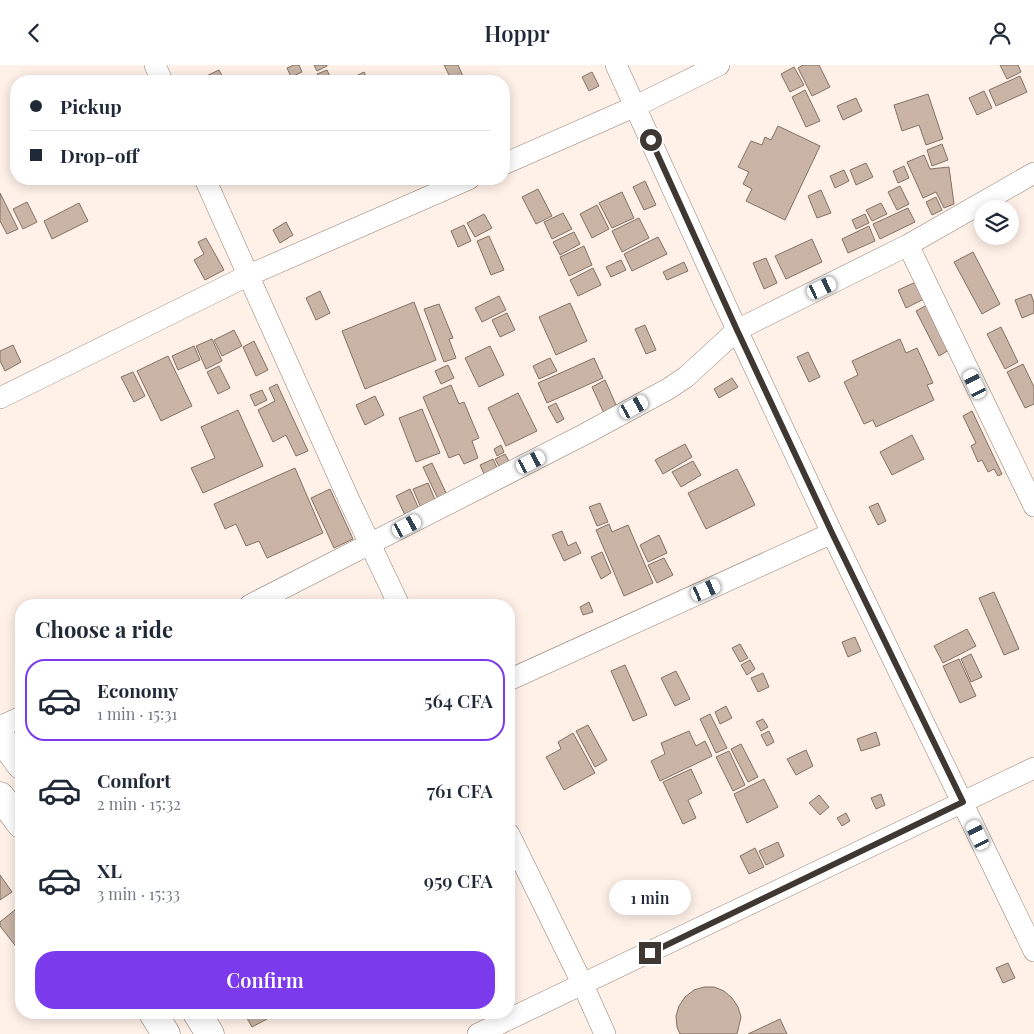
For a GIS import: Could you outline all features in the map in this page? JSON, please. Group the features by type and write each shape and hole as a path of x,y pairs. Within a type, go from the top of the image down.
{"highway":[{"path":"0,737 15,757"},
{"path":"0,796 15,817"},
{"path":"157,1019 166,1034"},
{"path":"201,1019 210,1034"}],"street":[{"path":"616,65 832,533 1034,951"},
{"path":"510,160 636,106 720,65"},
{"path":"262,599 585,434 668,389 686,377 737,330 908,245 1034,173"},
{"path":"208,185 350,502 397,599"},
{"path":"0,398 247,276 455,185"},
{"path":"908,245 1034,506"},
{"path":"515,678 832,533"},
{"path":"0,727 15,720"},
{"path":"515,1017 1034,768"},
{"path":"515,846 605,1034"},
{"path":"478,1034 510,1019"}],"building":[{"path":"299,65 302,72 290,75 287,68"},
{"path":"314,65 327,65 327,66 317,71"},
{"path":"444,65 458,65 462,75 449,75"},
{"path":"803,65 819,65 830,87 812,96 798,68"},
{"path":"1000,65 1018,65 1021,72 1007,79"},
{"path":"794,67 804,85 790,92 781,74"},
{"path":"219,70 222,75 208,75"},
{"path":"327,70 329,75 317,75"},
{"path":"592,72 599,86 589,91 582,77"},
{"path":"1020,76 1027,92 996,106 989,90"},
{"path":"805,90 820,121 806,127 792,97"},
{"path":"984,91 992,108 977,115 969,98"},
{"path":"928,94 943,139 926,145 919,125 902,131 894,105"},
{"path":"856,98 862,111 843,120 837,106"},
{"path":"778,126 820,146 785,220 746,201 752,189 743,184 749,172 738,167 751,141 762,145 765,137 771,140"},
{"path":"942,144 948,160 932,166 927,150"},
{"path":"924,155 930,169 949,167 954,204 944,208 936,192 923,198 907,162"},
{"path":"866,163 873,177 856,185 850,170"},
{"path":"904,166 909,178 898,183 893,171"},
{"path":"844,170 849,181 835,188 830,176"},
{"path":"645,181 656,205 644,210 633,187"},
{"path":"900,186 909,204 897,210 888,192"},
{"path":"538,189 552,216 536,224 522,197"},
{"path":"821,190 831,213 817,218 808,196"},
{"path":"622,192 634,218 612,228 599,203"},
{"path":"0,193 18,229 7,234 0,221"},
{"path":"936,197 942,210 932,215 926,202"},
{"path":"27,202 37,222 23,229 13,209"},
{"path":"79,203 88,221 52,239 44,221"},
{"path":"881,203 887,214 872,221 866,210"},
{"path":"597,205 609,229 592,238 580,214"},
{"path":"908,208 915,222 880,239 873,224"},
{"path":"563,213 572,229 552,239 544,222"},
{"path":"484,214 492,228 475,237 467,223"},
{"path":"865,214 869,223 856,229 852,220"},
{"path":"639,218 649,238 622,252 612,231"},
{"path":"286,222 293,235 280,243 273,230"},
{"path":"464,225 471,241 458,247 451,231"},
{"path":"869,226 875,241 848,253 842,239"},
{"path":"574,232 580,244 560,255 553,242"},
{"path":"489,236 504,270 491,275 477,241"},
{"path":"658,237 667,254 632,271 624,254"},
{"path":"206,238 224,270 205,280 194,260 204,254 198,242"},
{"path":"812,239 822,262 786,279 775,256"},
{"path":"584,246 592,265 569,276 560,257"},
{"path":"973,252 1000,304 982,314 954,262"},
{"path":"766,258 777,283 764,289 753,263"},
{"path":"621,260 626,270 611,277 606,267"},
{"path":"684,262 688,271 667,280 663,272"},
{"path":"593,268 601,285 578,296 570,280"},
{"path":"916,282 924,299 906,308 898,290"},
{"path":"320,291 330,313 316,320 306,298"},
{"path":"1031,294 1034,303 1034,313 1022,318 1015,300"},
{"path":"499,296 506,310 482,322 475,308"},
{"path":"414,302 436,360 365,389 342,331"},
{"path":"570,303 587,341 556,355 539,317"},
{"path":"439,304 453,338 449,339 456,358 444,362 424,309"},
{"path":"927,305 949,350 939,356 916,311"},
{"path":"507,313 515,330 500,337 492,320"},
{"path":"645,325 656,350 646,354 635,329"},
{"path":"1001,327 1018,362 1005,369 987,334"},
{"path":"234,330 242,346 222,356 214,340"},
{"path":"212,339 222,361 206,369 196,346"},
{"path":"900,339 906,353 917,348 933,383 927,385 934,400 876,427 873,420 864,424 844,382 858,375 852,361"},
{"path":"254,341 268,370 256,376 243,347"},
{"path":"13,345 21,362 5,371 0,361 0,351"},
{"path":"194,346 200,360 178,370 172,356"},
{"path":"490,346 504,375 479,387 465,358"},
{"path":"808,352 820,377 809,382 797,357"},
{"path":"168,356 192,406 161,421 137,371"},
{"path":"550,358 557,371 539,379 533,366"},
{"path":"594,358 603,378 547,403 538,383"},
{"path":"1023,364 1034,387 1034,404 1025,408 1007,372"},
{"path":"448,365 454,378 441,384 435,371"},
{"path":"219,366 230,388 218,394 207,372"},
{"path":"133,372 145,396 134,402 121,377"},
{"path":"732,378 738,387 719,398 714,389"},
{"path":"605,380 620,414 607,420 592,387"},
{"path":"277,384 308,451 296,456 286,435 273,442 258,410 275,401 269,388"},
{"path":"451,385 459,404 464,402 479,438 472,441 478,458 464,464 459,454 449,458 423,397"},
{"path":"262,390 267,400 255,406 250,395"},
{"path":"518,393 537,431 506,446 488,408"},
{"path":"375,396 384,415 365,425 356,405"},
{"path":"556,403 564,419 557,423 548,407"},
{"path":"422,409 440,453 416,462 399,418"},
{"path":"238,410 263,466 203,493 191,468 215,458 201,427"},
{"path":"972,411 1002,474 998,476 994,469 988,472 982,460 978,462 971,446 976,443 963,416"},
{"path":"912,435 924,459 892,475 880,452"},
{"path":"685,444 692,457 663,474 655,460"},
{"path":"501,445 504,452 497,456 494,449"},
{"path":"505,454 511,465 501,470 495,459"},
{"path":"493,459 499,472 486,478 480,465"},
{"path":"693,461 701,475 681,487 672,472"},
{"path":"432,463 447,495 438,499 423,467"},
{"path":"295,468 323,533 267,558 259,541 246,546 236,524 225,529 214,504"},
{"path":"737,469 755,505 706,529 688,493"},
{"path":"428,483 436,502 421,508 413,489"},
{"path":"330,489 353,539 334,548 311,498"},
{"path":"410,489 419,509 405,515 396,496"},
{"path":"600,503 608,522 597,526 589,507"},
{"path":"878,503 886,521 878,525 869,507"},
{"path":"609,524 612,532 628,525 653,583 624,596 596,530"},
{"path":"562,531 568,546 576,542 581,553 564,561 552,535"},
{"path":"659,535 667,553 648,562 640,545"},
{"path":"602,552 611,573 601,579 591,557"},
{"path":"664,558 673,575 657,583 648,565"},
{"path":"994,592 1019,649 1004,655 979,598"},
{"path":"589,602 593,612 583,615 580,607"},
{"path":"967,629 976,646 943,663 934,646"},
{"path":"855,637 861,651 848,657 842,642"},
{"path":"740,644 748,658 740,662 732,648"},
{"path":"971,654 982,677 971,682 961,659"},
{"path":"959,659 976,696 960,703 943,666"},
{"path":"750,660 755,669 747,675 741,665"},
{"path":"625,665 647,715 633,721 611,671"},
{"path":"676,671 690,699 675,706 661,678"},
{"path":"763,673 769,687 758,692 751,678"},
{"path":"726,706 732,718 720,724 715,712"},
{"path":"710,714 727,748 716,753 700,719"},
{"path":"763,719 768,727 761,731 756,722"},
{"path":"588,725 607,760 595,767 576,731"},
{"path":"689,731 696,746 705,741 712,756 660,781 651,761 665,754 661,743"},
{"path":"769,731 774,742 767,746 761,735"},
{"path":"876,732 880,745 861,751 857,739"},
{"path":"573,733 595,773 564,790 546,757 561,749 558,742"},
{"path":"741,744 758,777 748,782 731,749"},
{"path":"806,750 813,766 796,775 787,759"},
{"path":"729,751 745,785 733,791 716,757"},
{"path":"691,769 702,793 688,800 696,818 683,824 663,782"},
{"path":"764,779 778,807 747,823 734,794"},
{"path":"881,794 885,805 876,809 871,798"},
{"path":"819,795 829,807 820,815 809,803"},
{"path":"846,813 850,821 842,826 837,818"},
{"path":"778,842 784,856 766,865 759,851"},
{"path":"755,848 764,867 749,874 740,856"},
{"path":"0,875 12,892 0,900"},
{"path":"15,910 15,945 0,926 0,922"},
{"path":"1008,963 1015,978 1003,983 996,968"},
{"path":"714,987 724,991 732,998 738,1007 741,1017 737,1034 680,1034 676,1016 679,1006 685,997 694,990"},
{"path":"247,1019 267,1019 252,1027"},
{"path":"780,1019 787,1034 748,1034"}],"route":[{"path":"650,953 963,802 832,533 651,140"}]}
